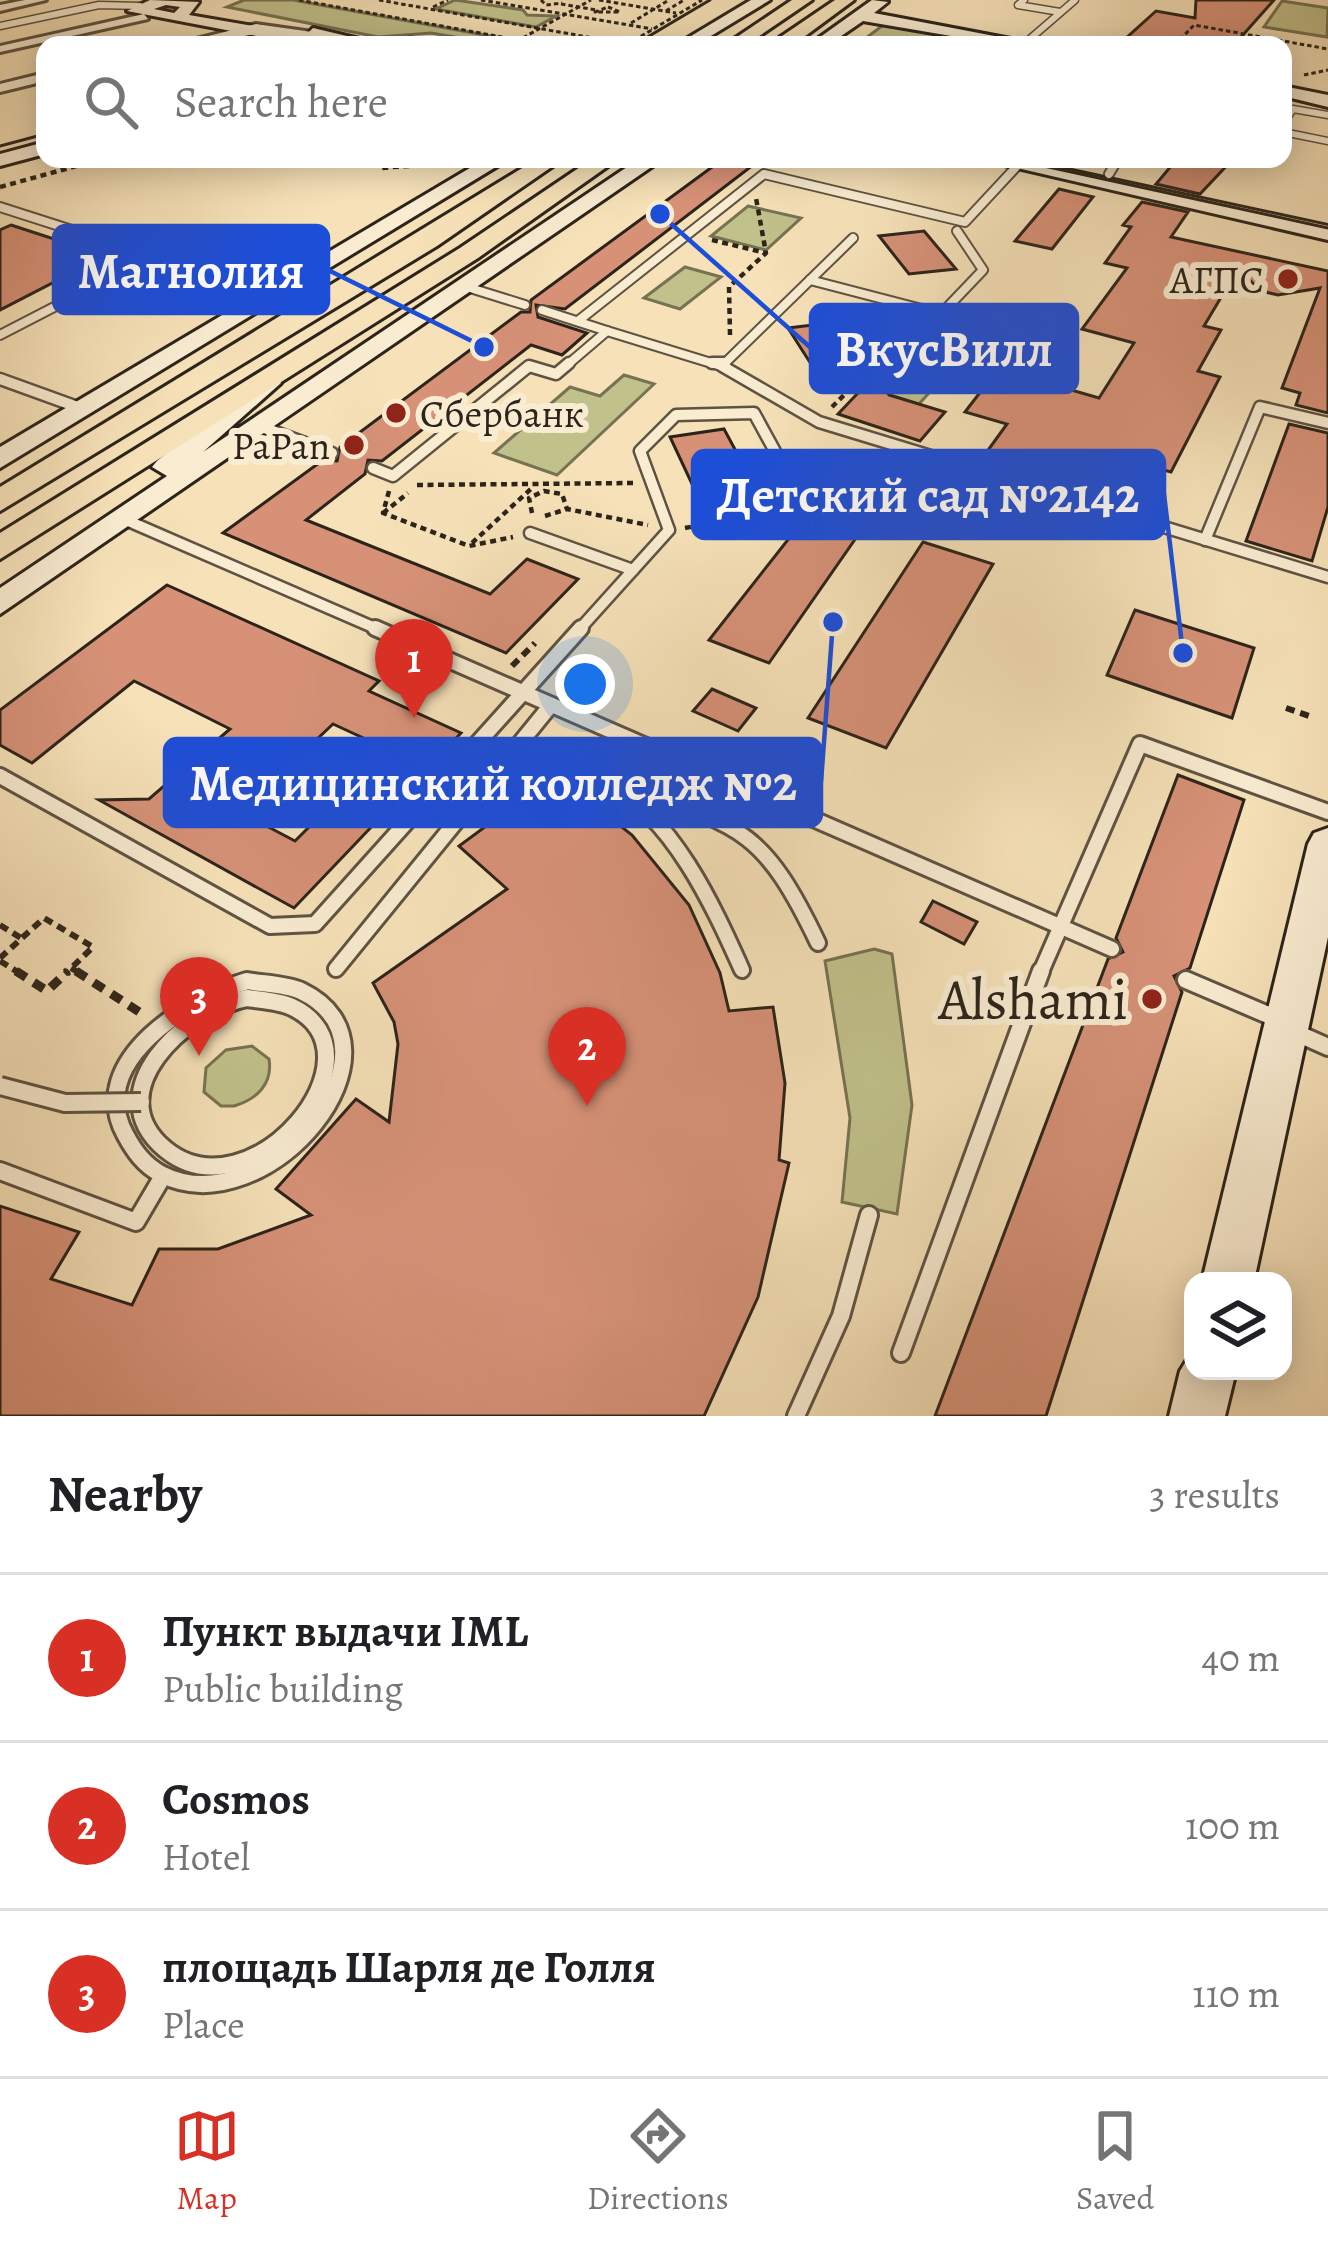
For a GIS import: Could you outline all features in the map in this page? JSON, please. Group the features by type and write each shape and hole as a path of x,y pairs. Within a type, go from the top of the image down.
{"main road":[{"path":"142,11 164,0 311,36"},
{"path":"701,36 762,0"},
{"path":"748,36 804,0"},
{"path":"793,36 846,0"},
{"path":"831,36 883,0"},
{"path":"142,11 199,8 253,29 300,36"},
{"path":"860,16 977,36"},
{"path":"1292,93 1328,101"},
{"path":"0,157 36,147"},
{"path":"0,459 389,230 485,168"},
{"path":"0,501 538,168"},
{"path":"0,548 470,253 594,168"},
{"path":"9,597 640,168"},
{"path":"1047,168 1328,233"},
{"path":"1122,168 1328,220"},
{"path":"0,474 257,345"},
{"path":"9,597 298,358"},
{"path":"1231,1272 1300,1032 1328,844"},
{"path":"1197,1416 1206,1380"}],"street":[{"path":"0,8 41,0"},
{"path":"49,36 142,11"},
{"path":"221,36 253,29"},
{"path":"0,49 36,39"},
{"path":"0,88 36,79"}],"lane":[{"path":"1024,0 1018,5 1060,12"},
{"path":"1033,36 1075,0"},
{"path":"0,26 99,5 142,11"},
{"path":"228,36 253,29"},
{"path":"1292,111 1328,115"},
{"path":"1292,131 1328,141"},
{"path":"962,226 1015,168"},
{"path":"578,321 764,174 962,226 983,270 941,314 810,280"},
{"path":"0,207 153,256 0,335"},
{"path":"726,362 853,238"},
{"path":"467,287 524,305"},
{"path":"542,310 726,362 819,422 1328,577"},
{"path":"373,468 393,476 530,366 556,374 607,331"},
{"path":"0,379 83,409"},
{"path":"1205,540 1260,406 1328,423"},
{"path":"0,776 270,926 315,924 669,530 640,451 676,415 754,413 789,476 905,503 936,457"},
{"path":"262,427 332,453"},
{"path":"126,520 1112,949"},
{"path":"530,533 633,570"},
{"path":"336,969 551,705"},
{"path":"901,1353 1058,926 1140,744 1328,812"},
{"path":"516,751 713,818 752,838 782,869 818,943"},
{"path":"612,784 686,864 715,907 742,970"},
{"path":"1186,980 1300,1032"},
{"path":"271,982 314,997 340,1030 344,1052 343,1077 320,1126 274,1165 246,1178 216,1184 163,1176 129,1144 121,1123 125,1075 153,1030 184,1004 221,986 271,982"},
{"path":"267,998 284,1002 300,1010 322,1035 327,1069 323,1088 301,1125 283,1140 242,1161 199,1164 163,1150 144,1120 141,1102 150,1066 172,1034 227,1001 267,998"},
{"path":"0,1086 64,1103 141,1102"},
{"path":"0,1171 136,1222 163,1176"},
{"path":"796,1416 841,1316 868,1215"}],"path":[{"path":"299,0 497,36"},
{"path":"379,0 583,36"},
{"path":"430,9 448,0"},
{"path":"482,0 565,14 616,11 641,17"},
{"path":"510,5 520,0"},
{"path":"526,36 591,0"},
{"path":"598,0 679,13"},
{"path":"628,25 667,0 682,1"},
{"path":"640,36 702,0"},
{"path":"537,10 542,1 562,2 652,29"},
{"path":"666,11 682,1"},
{"path":"616,11 621,4"},
{"path":"1184,36 1194,26 1252,36"},
{"path":"1292,43 1328,49"},
{"path":"0,187 69,168"},
{"path":"754,183 766,253"},
{"path":"689,234 766,253"},
{"path":"726,362 728,287 766,253"},
{"path":"819,422 855,384 883,376 941,314"},
{"path":"393,476 382,513 469,546 530,533"},
{"path":"526,497 528,509 542,516 567,509 669,530 721,525 763,507 789,476"},
{"path":"417,485 653,483"},
{"path":"469,546 536,484"},
{"path":"526,497 554,491 567,498 567,509"},
{"path":"1286,708 1312,717"},
{"path":"44,917 93,947 47,991 0,959 44,917"},
{"path":"0,925 22,938"},
{"path":"71,968 172,1034"}],"green space":[{"path":"244,0 293,0 490,36 373,36 227,7"},
{"path":"455,0 556,16 536,27 436,9"},
{"path":"1282,1 1328,8 1327,37 1264,27"},
{"path":"882,26 892,26 948,36 869,36"},
{"path":"748,206 801,218 766,250 711,236"},
{"path":"685,267 721,277 680,309 644,298"},
{"path":"951,317 988,327 919,404 880,392"},
{"path":"624,375 654,384 557,475 494,453 570,387 600,396"},
{"path":"874,949 892,954 912,1105 897,1214 842,1202 850,1118 825,961"},
{"path":"252,1046 269,1059 266,1083 250,1099 221,1106 204,1092 206,1068 226,1050"}],"building":[{"path":"1196,0 1274,0 1242,36 1128,36 1156,11 1195,18"},
{"path":"711,168 749,168 565,309 536,305 538,317 587,333 562,355 531,345 382,461 368,460 365,474 306,520 490,594 527,559 578,579 506,653 223,533 323,460 337,461 340,447 521,312 530,312 531,300"},
{"path":"1169,168 1225,168 1200,194 1156,184"},
{"path":"1059,189 1093,197 1052,249 1015,241"},
{"path":"1142,202 1188,212 1171,237 1328,271 1328,413 1296,405 1300,393 1282,388 1320,288 1278,295 1261,291 1238,269 1204,326 1221,330 1198,371 1220,377 1171,472 1156,468 1140,499 986,453 1007,424 965,412 998,369 1099,398 1134,343 1082,329 1127,268 1105,263 1131,227 1123,225"},
{"path":"11,225 94,252 77,260 89,264 0,310 0,230"},
{"path":"924,231 956,269 909,274 879,236"},
{"path":"838,322 870,368 818,375 788,328"},
{"path":"875,375 889,395 945,412 920,441 838,414"},
{"path":"1289,424 1328,433 1328,507 1312,561 1246,541"},
{"path":"724,429 758,492 700,501 670,437"},
{"path":"805,518 858,535 769,663 709,640"},
{"path":"923,542 993,564 886,748 808,718"},
{"path":"167,585 379,681 369,691 461,733 294,908 99,800 149,799 230,729 134,681 32,763 0,745 0,710","holes":["333,724 387,749 295,841 240,812"]},
{"path":"1135,610 1254,648 1232,718 1107,675"},
{"path":"712,689 756,708 738,731 693,711"},
{"path":"1178,775 1244,800 1190,968 1174,976 1182,992 1046,1416 935,1416 1108,959 1123,952 1116,938"},
{"path":"532,792 570,822 594,805 632,835 689,905 720,973 729,1011 773,1007 785,1083 779,1160 789,1163 758,1297 704,1416 0,1416 0,1206 79,1232 51,1279 132,1305 159,1249 218,1249 311,1215 276,1189 356,1099 389,1122 398,1044 394,1022 373,983 507,889 459,846"},
{"path":"933,901 977,922 964,944 921,922"}],"tram line":[{"path":"649,36 710,0"},
{"path":"0,146 36,136"},
{"path":"1053,168 1328,228"}],"place":[{"name":"ВкусВилл","path":"660,214"},
{"name":"АГПС","path":"1288,279"},
{"name":"Магнолия","path":"484,347"},
{"name":"Сбербанк","path":"396,413"},
{"name":"PaPan","path":"354,445"},
{"name":"Медицинский колледж №2","path":"833,622"},
{"name":"Детский сад №2142","path":"1183,653"},
{"name":"Пункт выдачи IML","path":"414,718"},
{"name":"Alshami","path":"1152,999"},
{"name":"площадь Шарля де Голля","path":"199,1056"},
{"name":"Cosmos","path":"587,1106"}]}
